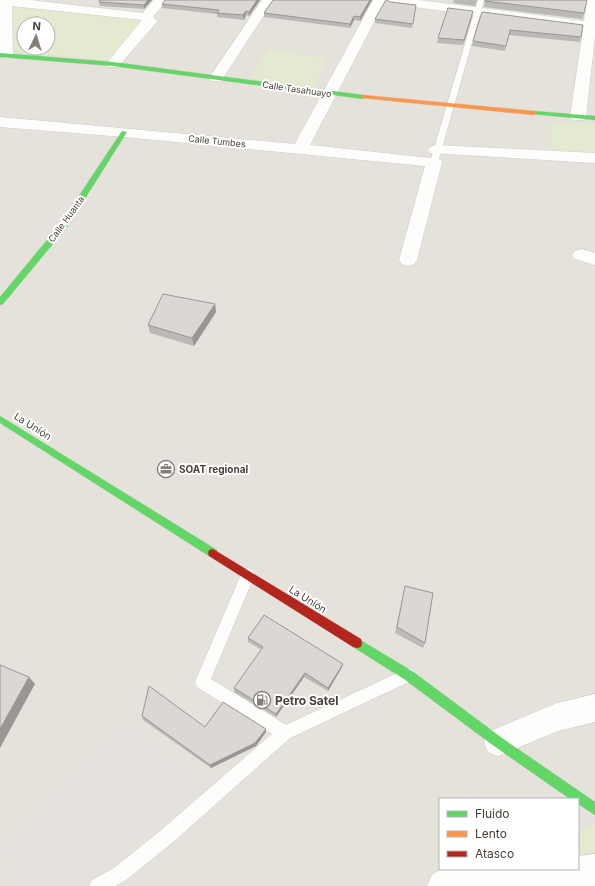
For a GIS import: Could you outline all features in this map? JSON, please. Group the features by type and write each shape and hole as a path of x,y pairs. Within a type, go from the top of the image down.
{"street":[{"path":"3,54 6,0 146,17 150,21 113,64"},
{"path":"146,17 161,0"},
{"path":"216,78 268,0"},
{"path":"300,150 378,0"},
{"path":"390,0 480,6 589,26"},
{"path":"578,117 590,50 589,26 593,2"},
{"name":"Calle Tasahuayo","path":"3,54 113,64 329,93 449,106 595,118"},
{"name":"Calle Tumbes","path":"0,122 124,132 300,150 435,156 595,158"},
{"name":"Calle Huanta","path":"0,302 64,224 124,132"},
{"path":"408,260 435,156"},
{"name":"La Unión","path":"0,419 408,675 498,742 587,799"},
{"path":"498,742 557,717 595,708"},
{"path":"443,886 468,870"},
{"path":"482,886 518,878 595,870"}],"lane":[{"path":"435,156 480,6"},
{"path":"248,574 202,682 285,733"},
{"path":"98,886 120,874 166,837 285,733 408,675"}],"shaded area":[{"path":"0,0 595,0 595,886 0,886"},
{"path":"124,724 215,796 135,837 97,886 25,886 7,852"}],"green space":[{"path":"10,6 147,21 112,61 56,55 56,16 16,16 16,51 10,50"},
{"path":"269,49 327,59 314,87 250,78"},
{"path":"550,123 595,124 595,154 551,152"},
{"path":"595,822 595,860 579,860 579,832"}],"building":[{"path":"100,0 148,0 144,5 99,2"},
{"path":"165,0 257,0 249,12 246,11 243,15 217,13 219,10 162,4"},
{"path":"273,0 370,0 360,17 354,16 350,24 264,13"},
{"path":"386,0 390,2 416,5 413,24 375,19"},
{"path":"485,0 587,0 584,13"},
{"path":"448,8 473,11 464,40 438,38"},
{"path":"482,12 583,25 581,37 510,30 506,46 473,41"},
{"path":"163,294 215,304 192,338 148,325"},
{"path":"405,586 433,593 425,643 397,627"},
{"path":"264,615 343,664 328,688 305,673 276,714 234,688 263,647 248,638"},
{"path":"0,665 29,677 0,729"},
{"path":"149,686 205,727 223,702 266,729 255,743 210,765 142,716"}],"traffic: fast":[{"path":"0,55 113,64 363,97"},
{"path":"534,113 595,118"},
{"path":"0,302 64,225 124,132"},
{"path":"0,419 213,553"},
{"path":"357,643 408,675 498,742 595,809"}],"traffic: slow":[{"path":"363,97 534,113"}],"traffic: jam":[{"path":"213,553 357,643"}],"place":[{"name":"SOAT regional","path":"166,469"},
{"name":"Petro Satel","path":"262,700"}]}
